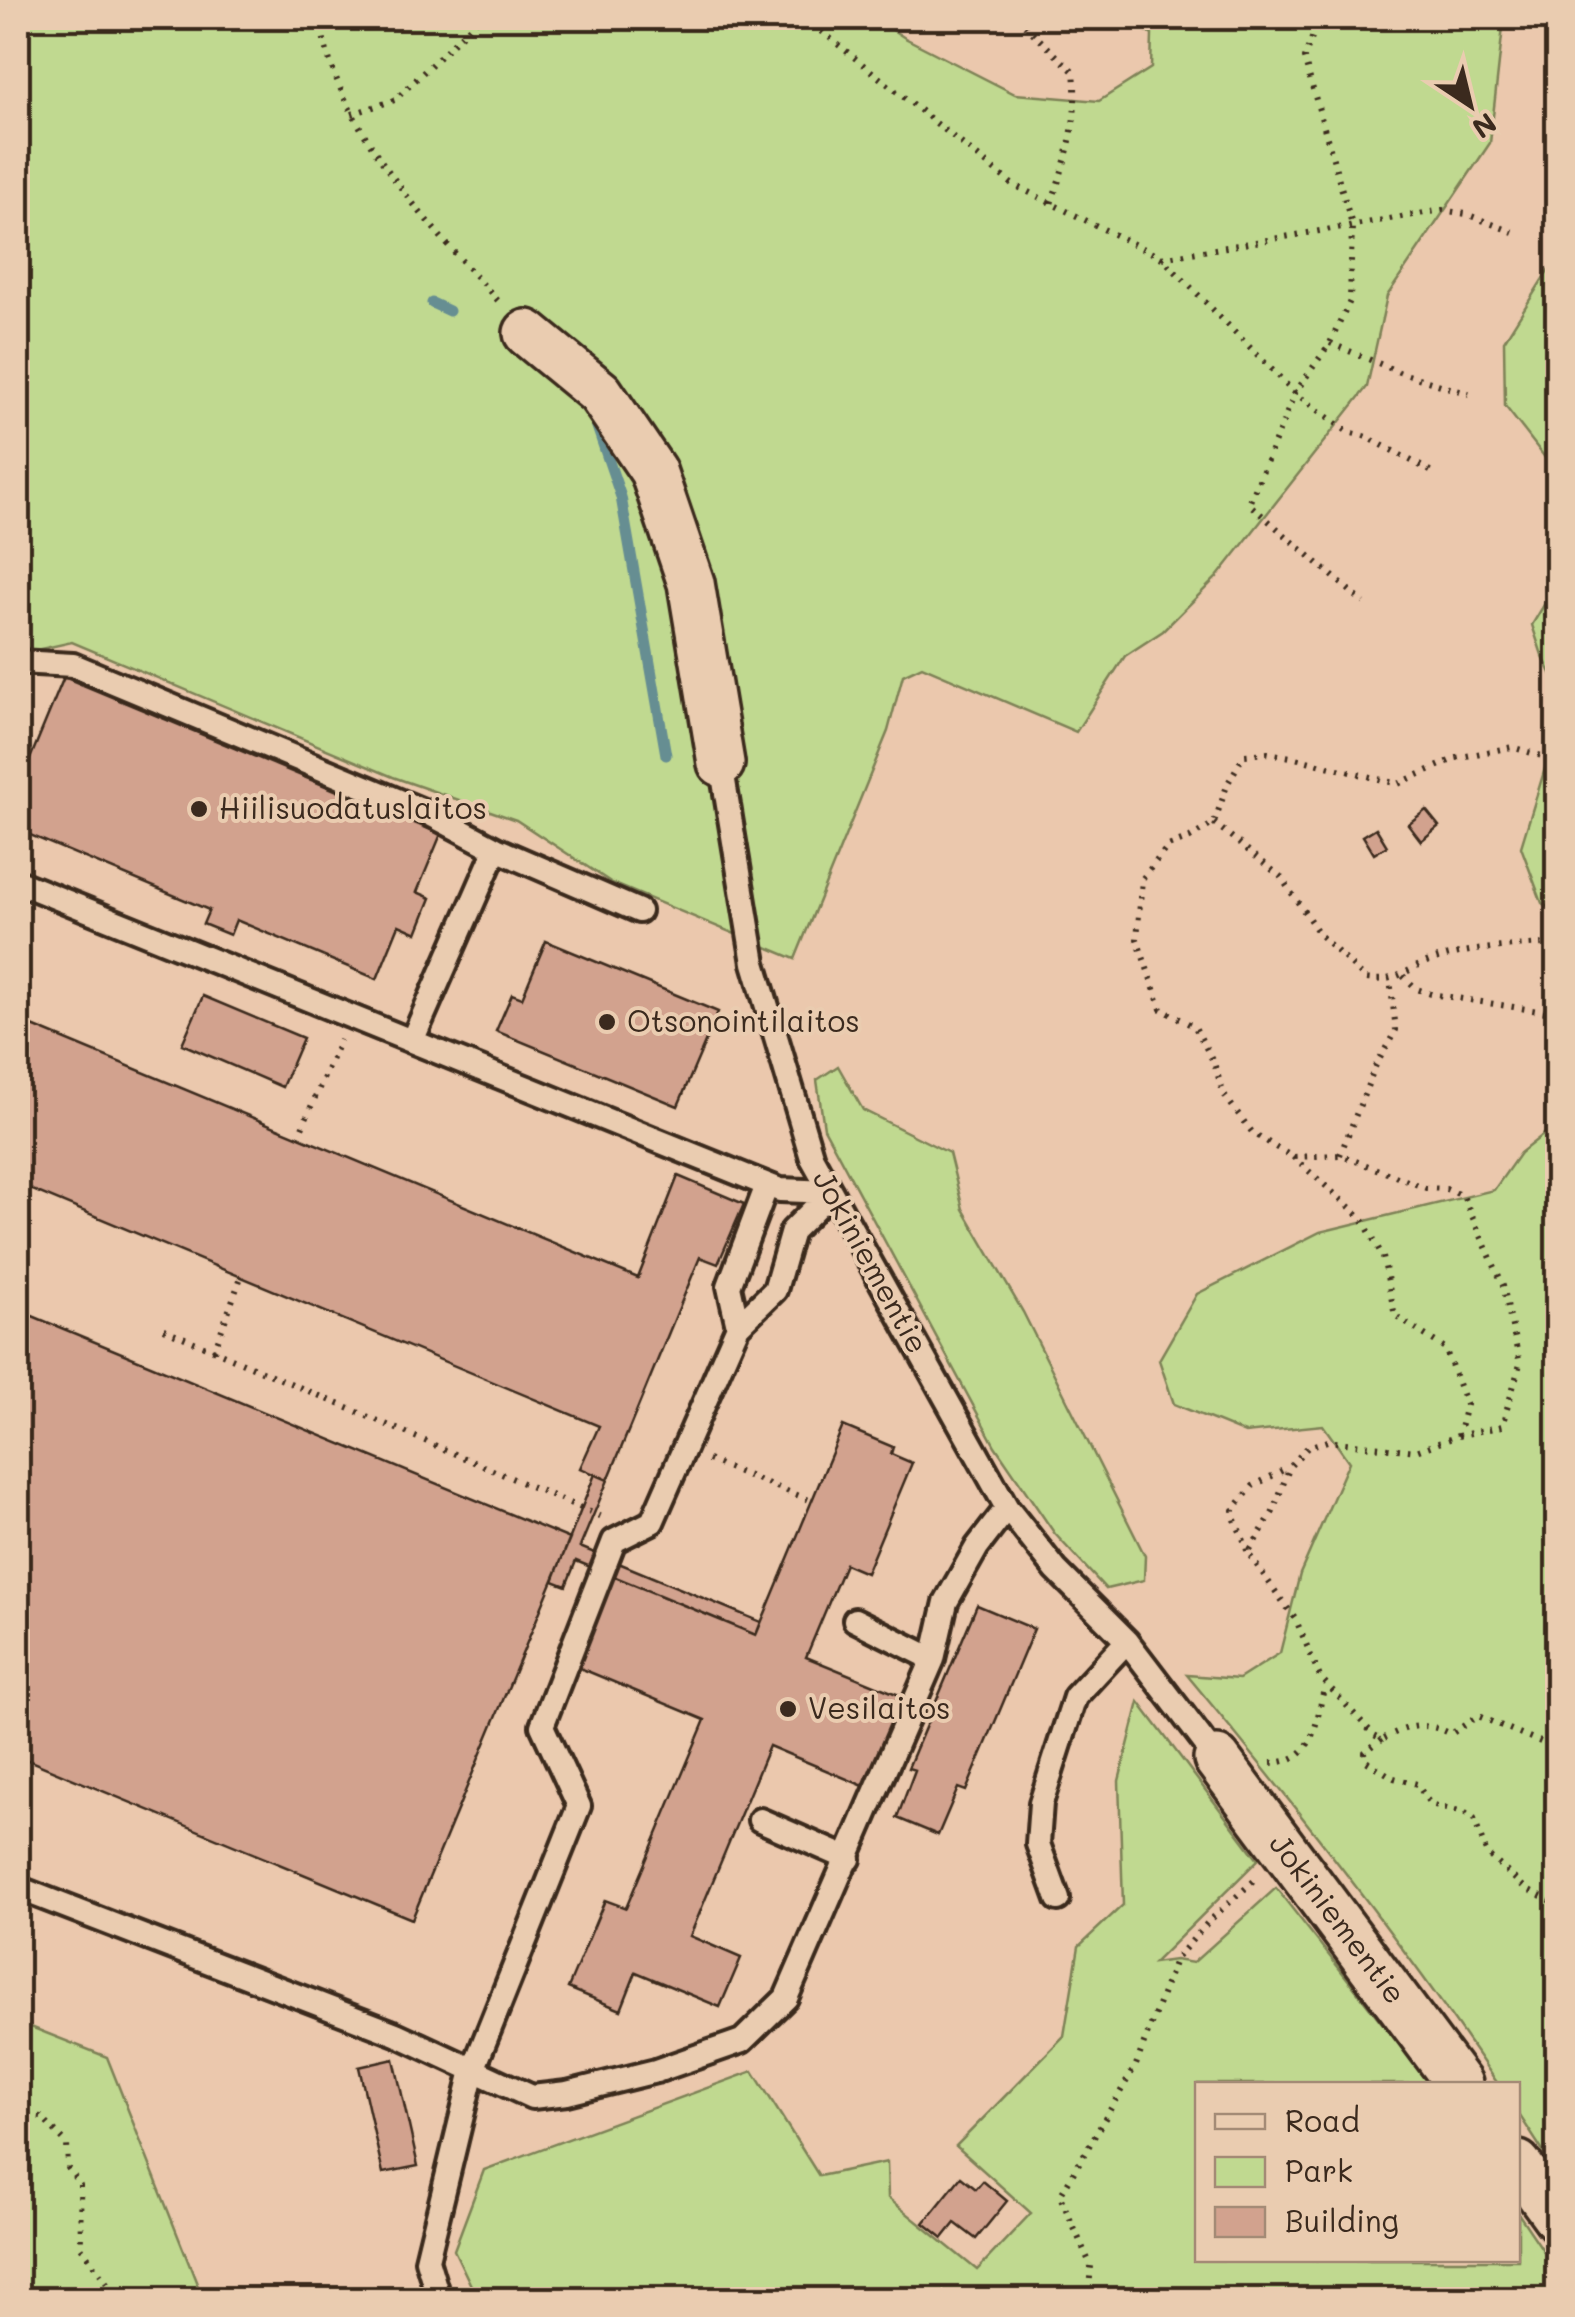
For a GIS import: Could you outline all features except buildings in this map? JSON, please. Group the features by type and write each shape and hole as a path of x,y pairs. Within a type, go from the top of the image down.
{"street":[{"name":"Jokiniementie","path":"527,332 600,392 654,471 691,582 721,763"},
{"name":"Jokiniementie","path":"1216,1758 1458,2082"},
{"path":"1520,2167 1558,2218"}],"lane":[{"path":"18,662 73,665 428,814 496,849 639,911"},
{"name":"Jokiniementie","path":"721,763 754,963 812,1158 1007,1508 1056,1570 1127,1640 1216,1758"},
{"path":"412,1041 496,849"},
{"path":"18,882 780,1190 831,1192"},
{"path":"738,1326 730,1286 767,1185"},
{"path":"439,2300 426,2260 474,2070 579,1806 542,1726 614,1541 652,1522 738,1326 775,1290 792,1231 831,1192"},
{"path":"18,1888 396,2034 532,2097 656,2072 742,2041 786,1998 933,1659 946,1602 977,1546 1007,1508"},
{"path":"855,1620 933,1659"},
{"path":"1058,1899 1038,1844 1040,1803 1075,1697 1127,1640"},
{"path":"760,1820 848,1859"}],"path":[{"path":"320,18 324,47 352,114 454,252 527,332"},
{"path":"352,114 395,100 479,18"},
{"path":"806,18 1012,184 1162,258 1294,393 1348,432 1367,437 1434,473"},
{"path":"1017,18 1074,72 1078,106 1052,204"},
{"path":"1320,18 1304,58 1352,226 1350,302 1330,342 1294,393 1248,504 1364,603"},
{"path":"1162,258 1442,210 1466,214 1513,232"},
{"path":"1330,342 1399,372 1469,394"},
{"path":"1458,1436 1466,1405 1445,1348 1395,1316 1383,1257 1362,1218 1293,1157 1252,1132 1224,1095 1214,1063 1195,1027 1162,1009 1138,939 1142,879 1168,846 1214,823 1228,782 1244,756 1268,753 1291,757 1398,784 1456,758 1512,747 1558,761"},
{"path":"1214,823 1280,876 1320,935 1366,978 1390,980 1431,960 1495,948 1558,943"},
{"path":"1403,976 1417,989 1431,994 1558,1014"},
{"path":"1340,1155 1374,1067 1396,1030 1390,980"},
{"path":"298,1137 351,1016"},
{"path":"1248,1553 1273,1512 1299,1453 1320,1442 1416,1451 1502,1426 1520,1364 1503,1286 1463,1196 1446,1189 1426,1188 1340,1155 1293,1157"},
{"path":"214,1351 241,1277"},
{"path":"164,1329 635,1531"},
{"path":"684,1450 812,1501"},
{"path":"1290,1466 1253,1486 1233,1510 1235,1528 1296,1620 1320,1677 1374,1736 1382,1739"},
{"path":"1216,1758 1290,1762 1307,1750 1326,1684"},
{"path":"1558,1758 1542,1742 1478,1716 1451,1734 1432,1725 1410,1725 1365,1752 1366,1761 1394,1778 1417,1784 1430,1804 1464,1812 1474,1819 1488,1854 1525,1888 1558,1904"},
{"path":"1088,2300 1091,2266 1060,2196 1136,2065 1175,1960 1208,1921 1253,1880 1291,1857"},
{"path":"18,2114 41,2117 67,2144 68,2168 80,2186 81,2247 119,2300"}],"green space":[{"path":"18,18 874,18 1015,94 1099,101 1151,68 1152,35 1126,18 1504,18 1490,143 1387,296 1367,387 1217,577 1163,631 1125,656 1076,732 922,666 903,675 888,731 795,959 612,883 516,820 393,777 72,642 18,654"},
{"path":"1557,256 1557,473 1505,406 1504,341"},
{"path":"1557,583 1557,685 1532,625"},
{"path":"1557,729 1557,914 1542,903 1521,847"},
{"path":"838,1066 863,1110 949,1153 963,1209 1023,1312 1145,1556 1144,1580 1106,1589 1055,1534 995,1446 824,1128 817,1080"},
{"path":"1548,1131 1558,1134 1557,2173 1520,2116 1520,2082 1497,2082 1348,1876 1187,1675 1239,1679 1280,1653 1300,1574 1349,1462 1323,1425 1245,1433 1174,1404 1159,1360 1197,1294 1320,1232 1494,1190 1520,1153"},
{"path":"1139,1702 1258,1860 1154,1963 1193,1963 1276,1888 1428,2082 1195,2082 1195,2262 1520,2262 1520,2216 1557,2271 1558,2299 478,2300 454,2250 484,2170 753,2071 819,2176 887,2162 888,2198 977,2270 1031,2213 956,2146 1064,2036 1079,1946 1123,1905 1119,1781"},
{"path":"18,2022 107,2057 203,2299 27,2299 18,2251"}],"waterway":[{"path":"432,303 449,311"},
{"path":"594,418 621,497 666,755"}],"place":[{"name":"Hiilisuodatuslaitos","path":"199,809"},
{"name":"Otsonointilaitos","path":"607,1022"},
{"name":"Vesilaitos","path":"788,1709"}]}
